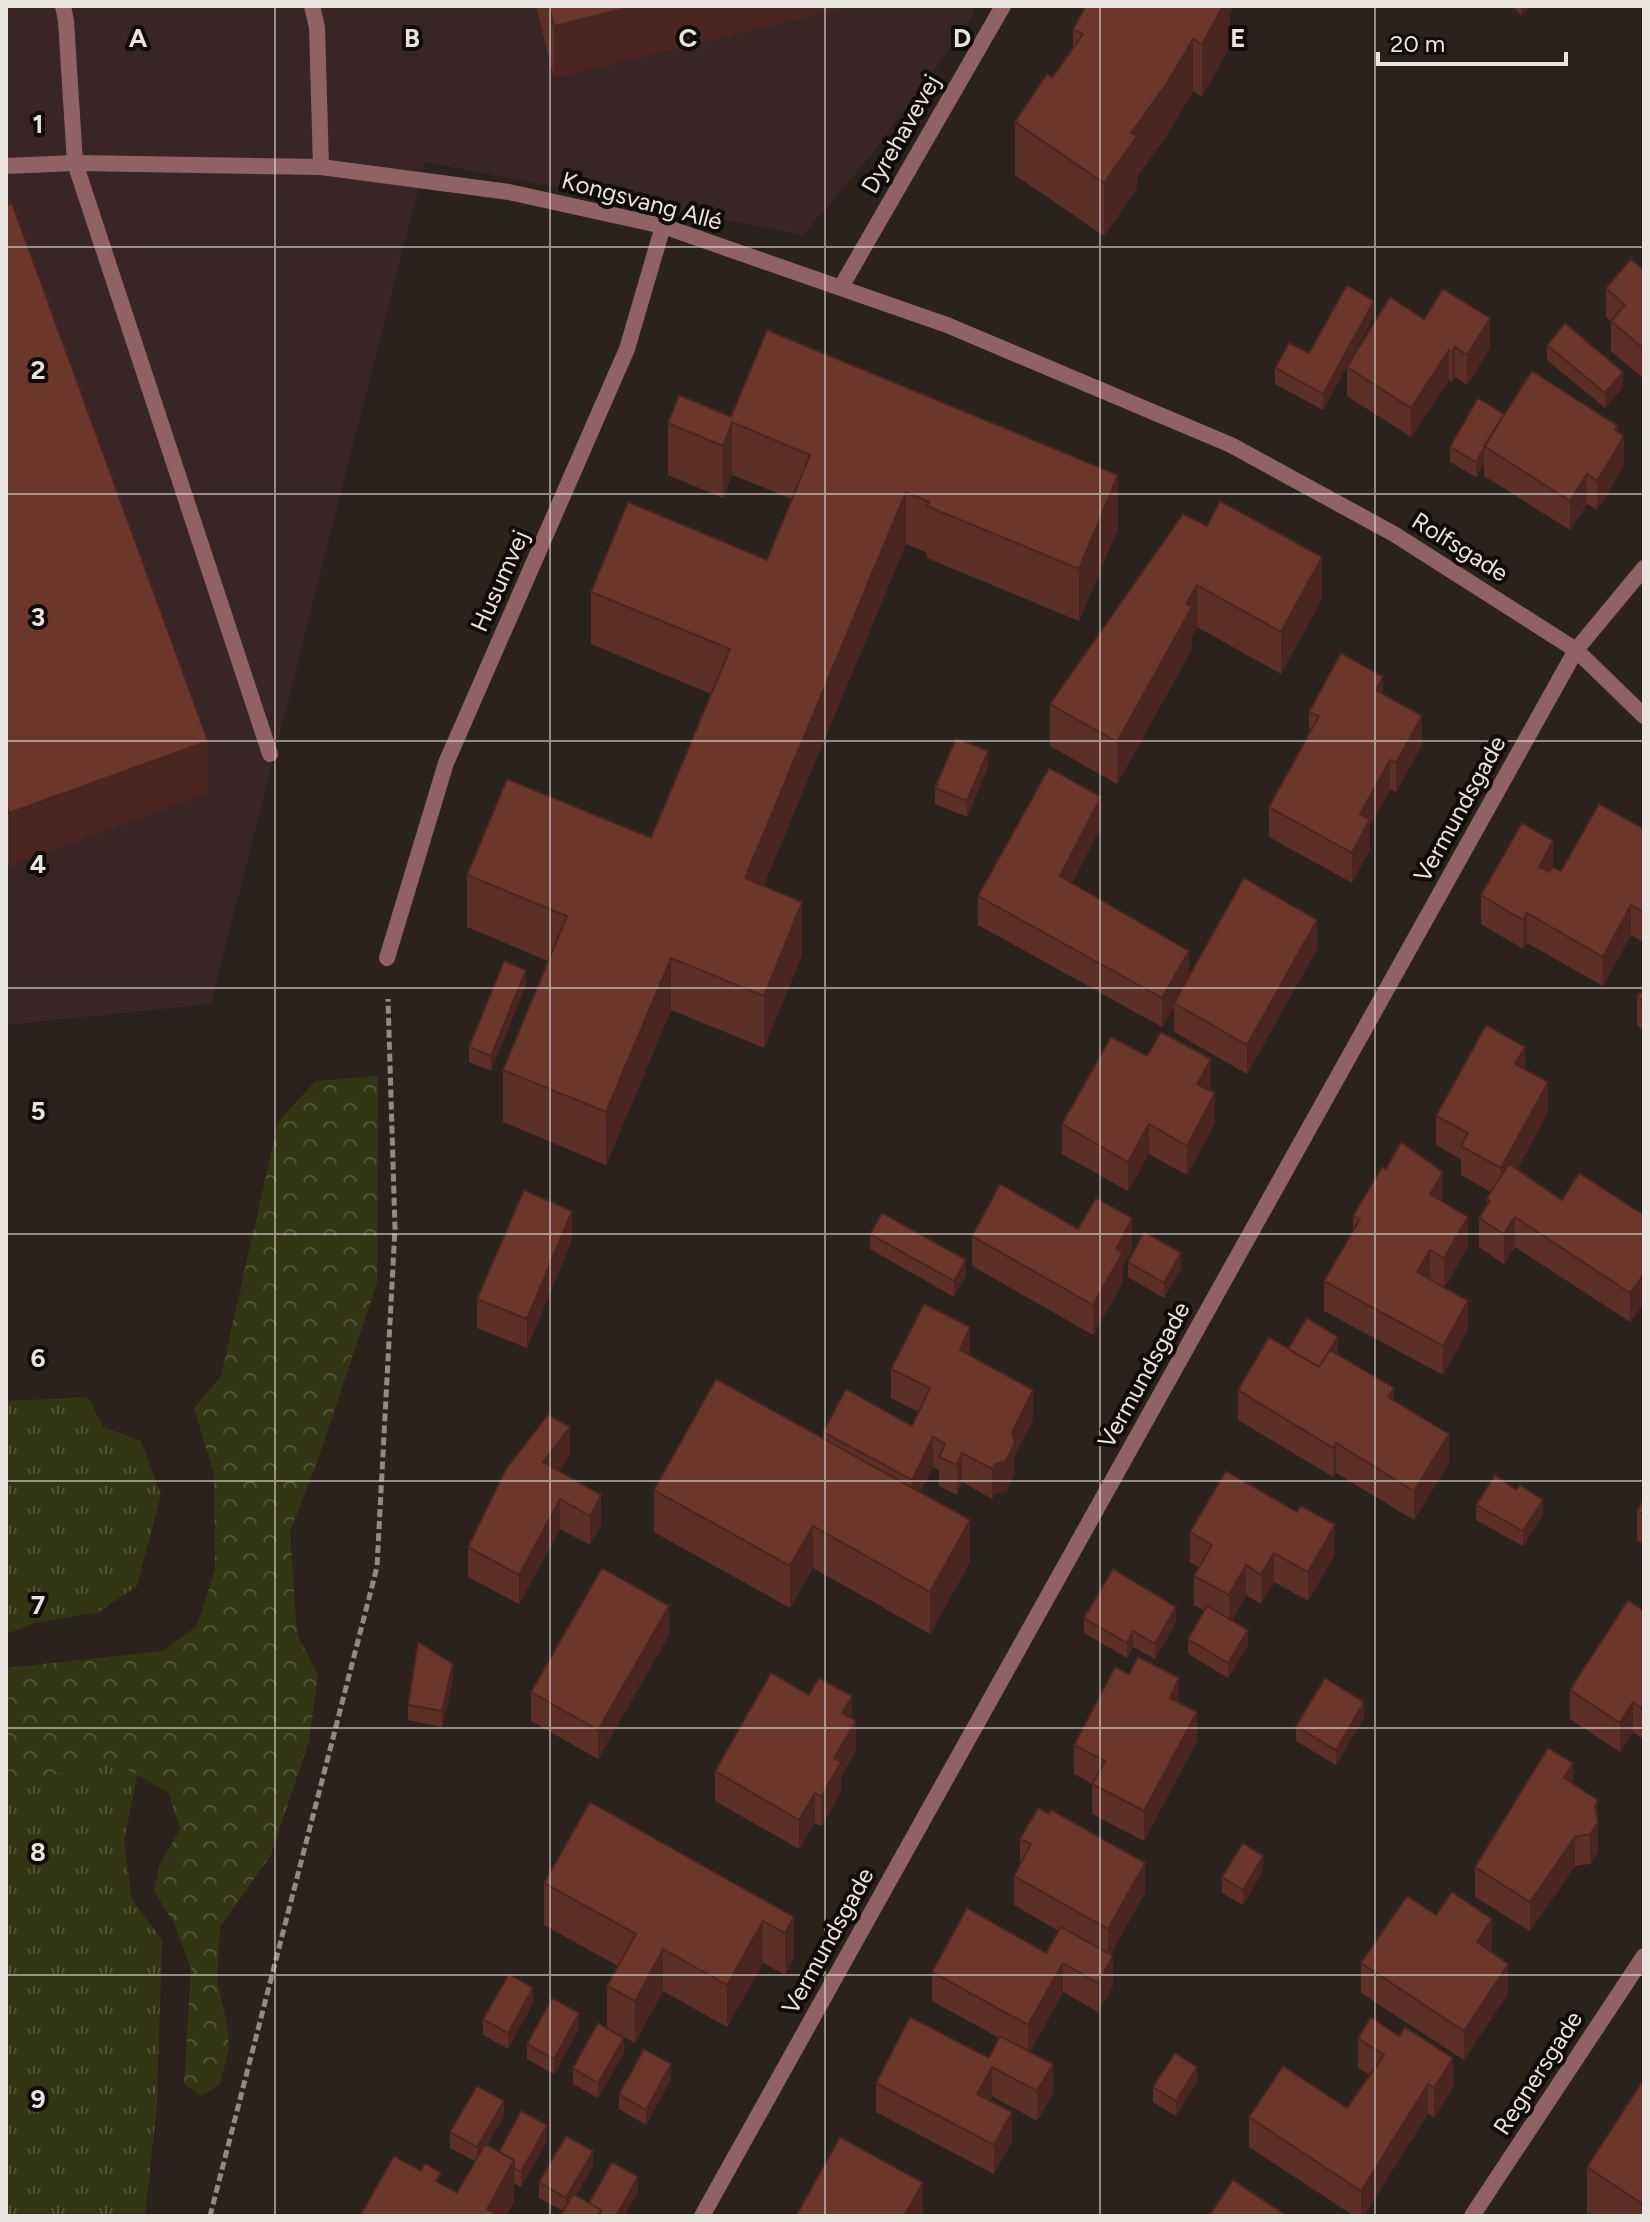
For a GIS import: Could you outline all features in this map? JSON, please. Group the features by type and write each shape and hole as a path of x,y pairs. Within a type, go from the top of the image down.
{"street":[{"path":"63,6 75,163 270,754"},
{"path":"312,6 317,27 321,167"},
{"name":"Dyrehavevej","path":"841,287 1003,6"},
{"name":"Kongsvang Allé","path":"6,166 75,163 321,167 509,192 663,226 947,325 1231,445"},
{"name":"Husumvej","path":"387,958 446,763 627,349 663,226"},
{"name":"Rolfsgade","path":"1231,445 1394,534 1576,650 1644,716"},
{"name":"Vermundsgade","path":"702,2216 1576,650 1644,568"},
{"name":"Regnersgade","path":"1472,2216 1644,1956"}],"path":[{"path":"210,2216 377,1567 395,1228 387,958"}],"shaded area":[{"path":"6,6 975,6 970,21 868,159 803,235 425,162 211,1004 6,1025"}],"green space":[{"path":"378,1076 377,1283 290,1532 297,1634 318,1675 309,1741 271,1855 220,1927 217,1982 227,2023 229,2048 220,2084 202,2096 184,2084 191,1969 174,1923 154,1891 159,1866 180,1829 168,1792 116,1763 33,1778 6,1777 6,1668 163,1651 197,1626 215,1570 214,1475 194,1408 221,1376 278,1122 315,1081"},
{"path":"88,1397 103,1427 141,1441 161,1495 137,1586 99,1612 35,1623 6,1634 6,1401"},
{"path":"116,1763 137,1775 124,1841 132,1899 162,1940 157,2104 145,2216 6,2216 6,1777 33,1778"}],"building":[{"path":"549,6 635,6 554,26"},
{"path":"1086,6 1223,6 1202,44 1193,39 1167,83 1131,133 1137,136 1104,183 1015,122 1047,74 1052,78 1083,34 1073,29"},
{"path":"12,203 208,741 9,813 6,804 6,206"},
{"path":"1631,259 1644,270 1644,349 1611,321 1625,305 1606,288"},
{"path":"1347,285 1374,301 1323,394 1275,368 1289,343 1309,353"},
{"path":"1443,289 1490,318 1467,355 1455,347 1452,353 1449,350 1411,408 1347,367 1390,297 1424,319"},
{"path":"1565,323 1623,372 1605,393 1547,345"},
{"path":"767,330 1118,475 1079,569 927,506 929,502 906,492 745,878 802,902 764,996 671,958 606,1112 503,1070 567,916 467,875 507,779 651,838 730,649 591,592 628,502 767,560 810,455 732,422 723,446 668,423 679,395 731,417"},
{"path":"1532,371 1618,426 1615,430 1624,436 1597,481 1587,474 1570,501 1484,446"},
{"path":"1478,398 1504,414 1476,462 1450,447"},
{"path":"1220,501 1322,557 1281,632 1197,585 1186,604 1192,607 1117,742 1050,704 1183,514 1207,526"},
{"path":"1341,653 1383,677 1376,690 1422,716 1396,763 1390,760 1360,814 1370,819 1352,853 1269,807 1319,716 1309,712"},
{"path":"956,738 988,751 967,801 935,788"},
{"path":"1049,768 1101,797 1060,876 1189,951 1162,998 978,896"},
{"path":"1599,804 1644,829 1644,913 1631,905 1603,957 1527,913 1523,920 1481,895 1522,823 1553,841 1539,867 1550,872 1552,867 1561,871"},
{"path":"1244,878 1317,920 1247,1045 1174,1003"},
{"path":"504,961 526,970 491,1056 469,1047"},
{"path":"1644,989 1644,1002 1637,996"},
{"path":"1486,1025 1525,1047 1515,1064 1548,1082 1501,1168 1461,1146 1468,1133 1436,1116"},
{"path":"1161,1032 1211,1059 1197,1084 1215,1093 1187,1146 1149,1124 1128,1162 1062,1124 1111,1037 1147,1056"},
{"path":"1401,1142 1443,1172 1430,1194 1468,1217 1444,1258 1430,1250 1417,1272 1468,1301 1443,1346 1324,1281 1360,1219 1353,1216"},
{"path":"1509,1164 1562,1200 1579,1173 1644,1215 1644,1274 1630,1293 1515,1217 1504,1234 1479,1218 1490,1201 1487,1198"},
{"path":"1000,1184 1078,1229 1096,1198 1132,1218 1116,1249 1123,1252 1093,1305 972,1236"},
{"path":"524,1190 572,1211 527,1319 477,1299"},
{"path":"882,1213 966,1260 954,1281 870,1234"},
{"path":"1144,1232 1181,1253 1164,1283 1128,1262"},
{"path":"924,1304 970,1327 960,1350 1033,1390 1012,1432 1015,1443 1006,1461 995,1464 992,1469 962,1453 957,1465 939,1457 945,1444 933,1437 912,1480 823,1432 846,1389 912,1426 930,1388 891,1369"},
{"path":"1307,1318 1338,1337 1319,1367 1288,1349"},
{"path":"1269,1337 1319,1367 1330,1350 1394,1388 1388,1397 1449,1434 1414,1491 1336,1443 1333,1448 1238,1390"},
{"path":"716,1379 970,1520 930,1592 813,1526 790,1566 654,1490"},
{"path":"548,1415 570,1427 543,1462 601,1495 590,1516 560,1499 519,1575 468,1547 506,1469"},
{"path":"1226,1471 1297,1512 1301,1506 1335,1525 1308,1572 1274,1553 1261,1575 1246,1565 1229,1595 1194,1576 1212,1545 1190,1532"},
{"path":"1495,1475 1516,1490 1520,1485 1543,1500 1523,1531 1476,1505"},
{"path":"1644,1499 1644,1515 1637,1511"},
{"path":"602,1568 669,1606 598,1730 531,1692"},
{"path":"1113,1569 1176,1607 1155,1644 1133,1631 1127,1643 1084,1618"},
{"path":"1628,1600 1644,1611 1644,1710 1633,1702 1620,1723 1570,1690"},
{"path":"1207,1606 1248,1630 1228,1663 1188,1639"},
{"path":"418,1642 453,1664 442,1711 408,1705"},
{"path":"1138,1657 1179,1678 1170,1698 1197,1712 1144,1811 1092,1784 1105,1761 1074,1745 1115,1667 1129,1674"},
{"path":"771,1673 809,1695 819,1678 852,1696 842,1713 856,1721 834,1758 841,1762 821,1797 815,1793 799,1820 715,1771"},
{"path":"1325,1678 1364,1702 1336,1750 1296,1726"},
{"path":"1548,1748 1573,1763 1564,1778 1598,1800 1595,1806 1598,1823 1590,1834 1575,1837 1530,1902 1475,1867"},
{"path":"590,1802 794,1917 785,1933 763,1921 727,1985 663,1949 635,2001 607,1986 636,1934 544,1883"},
{"path":"1038,1808 1049,1814 1051,1810 1145,1863 1108,1929 1014,1876 1031,1844 1020,1839"},
{"path":"1243,1843 1263,1856 1243,1890 1222,1877"},
{"path":"1452,1892 1492,1919 1477,1942 1508,1964 1464,2031 1361,1963 1407,1896 1436,1915"},
{"path":"967,1908 1046,1953 1061,1927 1113,1956 1098,1983 1063,1963 1028,2025 932,1972"},
{"path":"509,1974 533,1988 508,2033 483,2019"},
{"path":"552,1998 579,2013 554,2059 527,2044"},
{"path":"910,2017 989,2058 1000,2036 1053,2064 1037,2091 992,2067 977,2094 1012,2112 994,2145 876,2083"},
{"path":"1371,2017 1399,2036 1405,2027 1453,2058 1434,2088 1428,2084 1361,2191 1249,2117 1283,2066 1347,2108 1384,2055 1358,2038"},
{"path":"598,2023 624,2038 598,2083 573,2068"},
{"path":"644,2049 671,2064 646,2110 619,2094"},
{"path":"1175,2053 1197,2067 1176,2101 1153,2087"},
{"path":"1644,2079 1644,2205 1587,2167"},
{"path":"477,2086 504,2101 477,2147 450,2132"},
{"path":"521,2111 547,2125 521,2172 514,2168 514,2160 499,2152"},
{"path":"566,2136 593,2151 566,2198 539,2182"},
{"path":"840,2137 923,2183 904,2216 796,2216"},
{"path":"485,2144 514,2160 487,2209 500,2216 360,2216 394,2156 421,2171 425,2163 441,2173 436,2181 457,2193"},
{"path":"612,2162 638,2177 616,2216 601,2216 601,2210 589,2203"},
{"path":"1233,2180 1287,2216 1209,2216"},
{"path":"573,2194 601,2210 598,2216 560,2216"}]}
